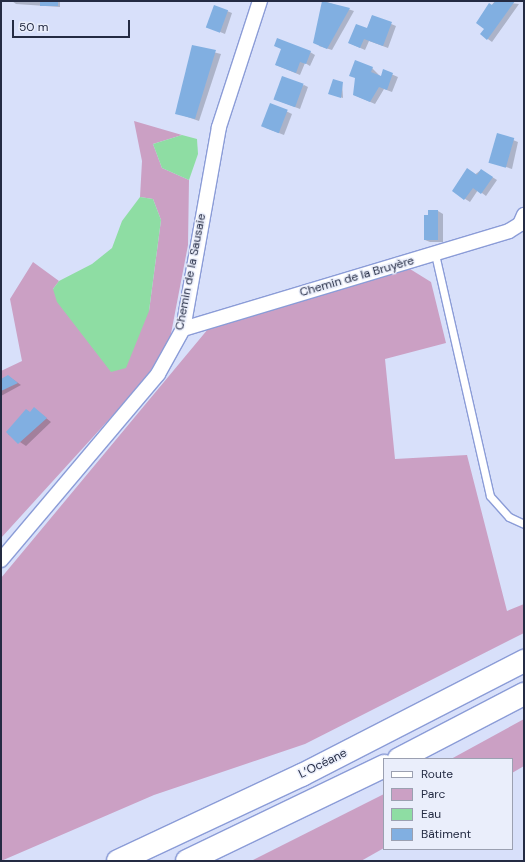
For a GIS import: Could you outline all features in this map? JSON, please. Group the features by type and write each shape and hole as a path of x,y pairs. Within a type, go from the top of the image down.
{"highway":[{"name":"L’Océane","path":"118,861 308,772 524,661"},
{"path":"401,758 524,694"},
{"path":"187,861 383,766"}],"street":[{"name":"Chemin de la Sausaie","path":"1,560 158,374 183,329 219,127 260,1"},
{"name":"Chemin de la Bruyère","path":"183,329 509,231 520,224 524,215"}],"lane":[{"path":"434,254 490,496 509,517 524,524"}],"green space":[{"path":"134,121 182,135 153,144 162,168 189,180 188,245 170,339 144,381 1,538 1,371 22,361 10,299 33,262 59,281 53,289 149,311 161,220 153,199 140,197 142,161"},
{"path":"410,269 431,282 446,343 385,359 395,459 467,455 507,611 524,604 524,633 305,744 154,795 1,861 1,578 208,329"},
{"path":"524,719 524,766 513,772 513,758 453,758"},
{"path":"383,795 383,849 361,861 251,861"}],"water":[{"path":"182,135 197,139 198,154 189,180 162,168 153,144"},
{"path":"140,197 153,199 161,220 149,311 126,368 111,372 57,302 53,289 59,281 92,264 112,248 122,221"}],"building":[{"path":"40,1 58,1 58,6 40,6"},
{"path":"322,1 350,8 327,49 313,43"},
{"path":"496,1 515,1 487,40 480,34 484,29 476,23 489,3 492,5"},
{"path":"214,5 228,10 220,33 206,28"},
{"path":"372,15 392,22 383,46 364,39 360,48 348,43 356,24 367,28"},
{"path":"277,38 311,51 306,64 300,62 296,73 275,65 281,49 274,46"},
{"path":"192,45 216,50 195,119 175,114"},
{"path":"355,60 373,67 371,72 381,76 383,69 393,73 387,90 379,87 370,102 353,95 355,78 349,76"},
{"path":"282,76 304,84 295,107 273,99"},
{"path":"333,79 343,82 341,98 328,94"},
{"path":"270,103 288,110 279,133 261,126"},
{"path":"497,133 514,138 506,168 488,163"},
{"path":"467,168 477,175 481,169 493,177 481,194 473,188 464,200 452,191"},
{"path":"428,210 438,210 438,240 424,240 424,215 428,215"},
{"path":"8,375 18,383 1,391 1,379"},
{"path":"34,407 47,418 18,444 6,432 26,409 30,412"}]}
